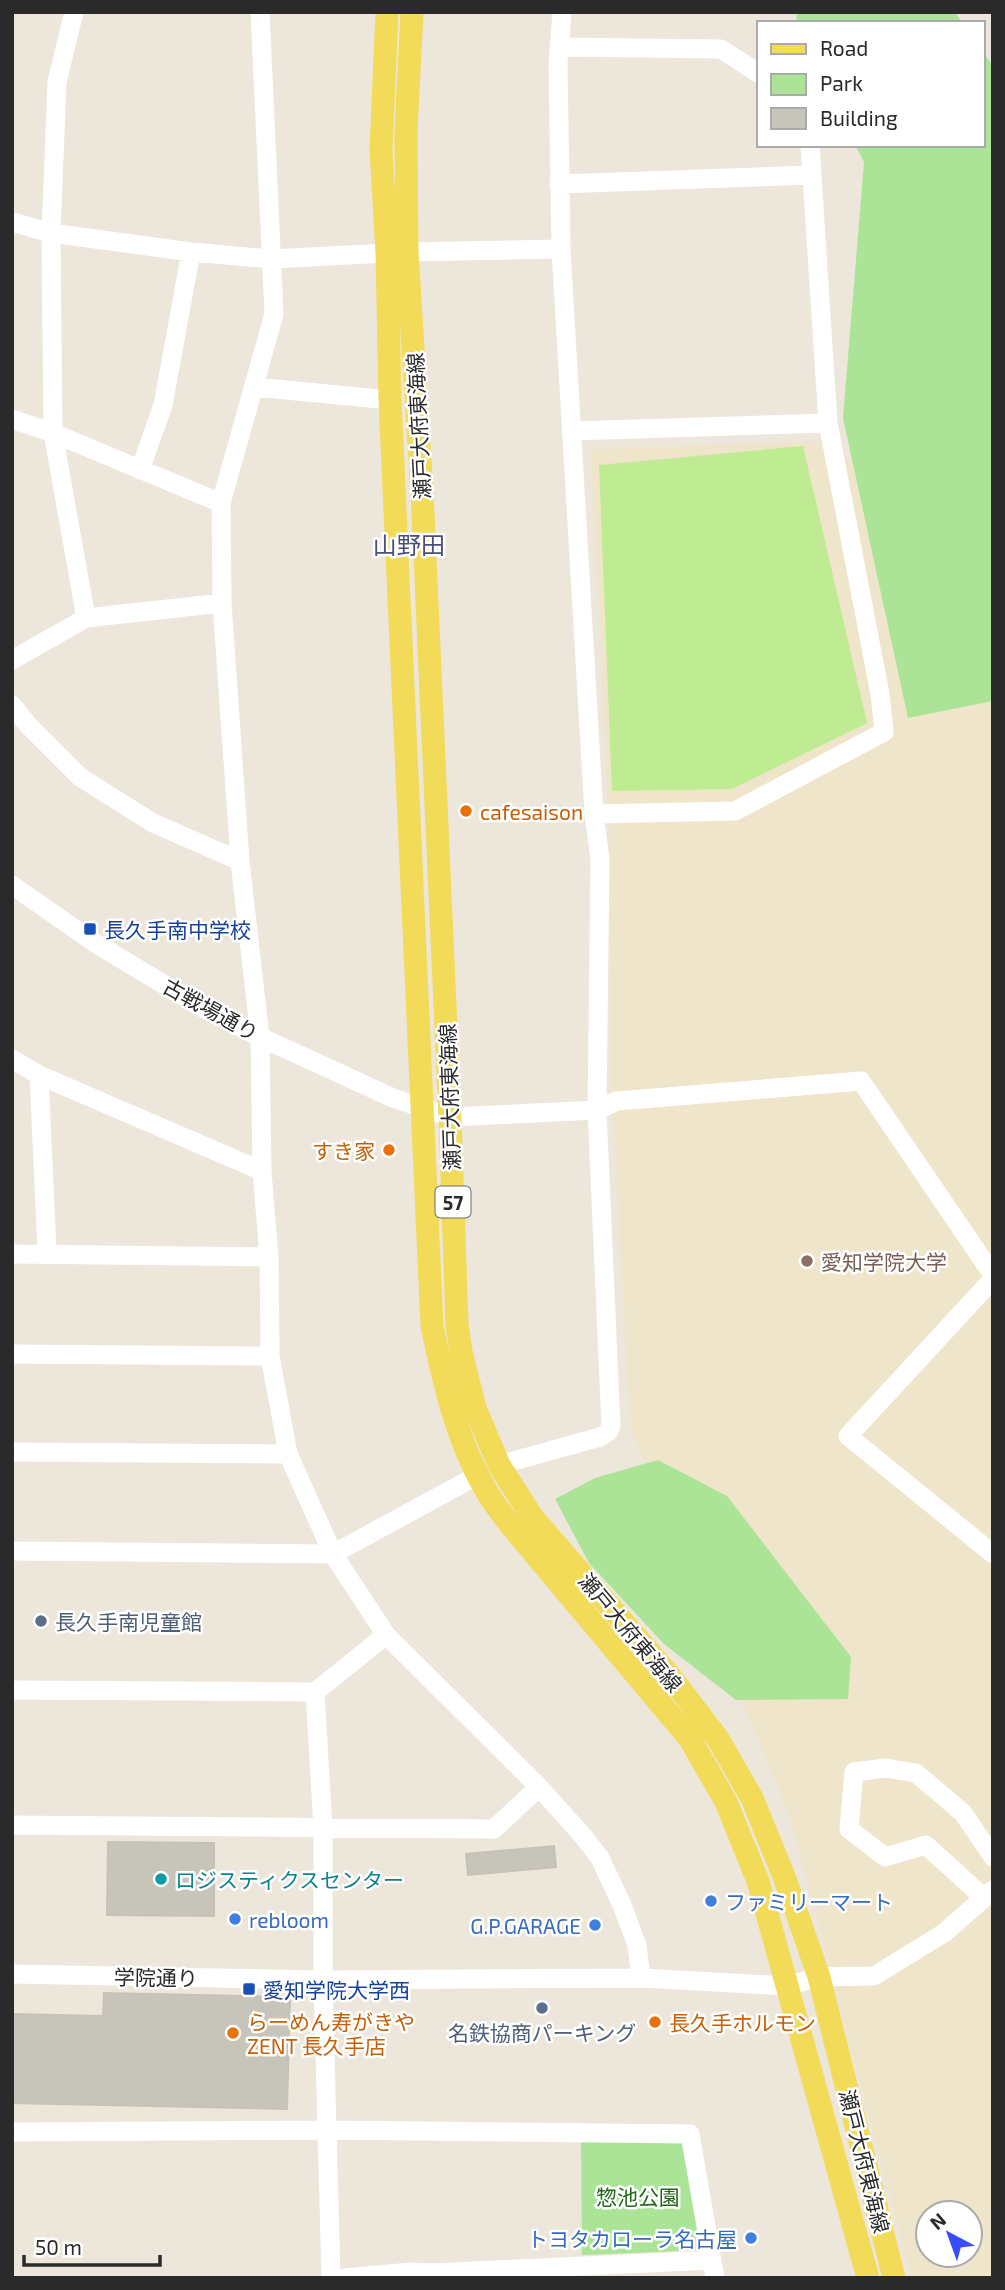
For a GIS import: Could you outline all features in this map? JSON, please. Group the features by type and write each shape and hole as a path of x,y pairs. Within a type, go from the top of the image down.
{"main road":[{"name":"瀬戸大府東海線","path":"387,12 381,149 397,253 423,520 460,1343 475,1408 499,1465 533,1518 670,1676 718,1739 752,1798 785,1879 819,1976 894,2278"},
{"name":"瀬戸大府東海線","path":"412,12 390,400 432,1326 446,1391 478,1475 490,1498 690,1739 726,1802 753,1869 868,2278"}],"street":[{"path":"74,12 57,82 51,233 53,433 86,618"},
{"path":"260,12 274,314 221,503 222,603 240,860 260,1037 262,1171 269,1257 270,1356 288,1454 333,1554 386,1635 539,1787 600,1858 637,1945 640,1978"},
{"path":"499,1465 600,1437 608,1432 611,1426 597,1110 600,859 594,814 561,249 559,47 562,12"},
{"path":"559,47 721,49 757,73"},
{"path":"594,814 735,811 884,733 880,694 828,423 810,147"},
{"path":"559,184 812,175"},
{"path":"12,222 51,233 271,260 397,253 561,249"},
{"path":"140,470 163,405 191,252"},
{"path":"254,387 390,400"},
{"path":"12,419 53,433 221,503"},
{"path":"571,431 828,423"},
{"path":"12,660 86,618 222,603"},
{"path":"12,705 28,725 80,777 153,824 240,860"},
{"name":"古戦場通り","path":"12,885 96,943 203,1008 393,1098 450,1117"},
{"path":"12,1059 39,1075 262,1171"},
{"path":"39,1075 47,1253"},
{"path":"450,1117 597,1110 617,1101 861,1081 993,1277 849,1436 993,1554"},
{"path":"12,1254 269,1257"},
{"path":"12,1354 270,1356"},
{"path":"12,1452 288,1454"},
{"path":"12,1551 333,1554 478,1475"},
{"path":"12,1690 315,1692 386,1635"},
{"path":"315,1692 323,1828 323,1980 331,2278"},
{"path":"787,1986 819,1976 874,1976 944,1933 988,1894 926,1845 885,1857 849,1829 854,1772 886,1768 916,1773 963,1813 993,1857"},
{"path":"12,1825 494,1829 539,1787"},
{"name":"学院通り","path":"12,1974 301,1980 640,1978 787,1986"},
{"path":"12,2132 327,2130 690,2134 713,2269 432,2276 411,2272 345,2278"}],"shaded area":[{"name":"愛知学院大学","path":"832,441 993,625 993,2278 912,2278 790,1816 631,1429 612,1094 609,821 591,449"}],"green space":[{"path":"797,12 955,12 961,21 796,21"},
{"path":"984,54 993,66 993,701 908,718 843,418 864,162 856,147 984,147"},
{"path":"803,446 867,723 732,789 612,791 599,465"},
{"path":"658,1460 727,1496 851,1657 848,1699 736,1700 664,1644 589,1563 555,1499 595,1478"},
{"name":"惣池公園","path":"685,2138 705,2250 582,2255 581,2141"}],"building":[{"name":"ロジスティクスセンター","path":"108,1842 214,1843 214,1916 107,1915"},
{"path":"554,1846 556,1867 468,1875 466,1854"},
{"path":"104,1993 290,1997 287,2109 12,2103 12,2014 103,2016"}],"place":[{"name":"cafesaison","path":"466,811"},
{"name":"長久手南中学校","path":"90,929"},
{"name":"すき家","path":"389,1150"},
{"name":"愛知学院大学","path":"807,1261"},
{"name":"長久手南児童館","path":"41,1621"},
{"name":"ロジスティクスセンター","path":"161,1879"},
{"name":"ファミリーマート","path":"711,1901"},
{"name":"rebloom","path":"235,1919"},
{"name":"G.P.GARAGE","path":"595,1925"},
{"name":"愛知学院大学西","path":"249,1989"},
{"name":"名鉄協商パーキング","path":"542,2008"},
{"name":"長久手ホルモン","path":"655,2022"},
{"name":"らーめん寿がきや ZENT 長久手店","path":"233,2033"},
{"name":"トヨタカローラ名古屋","path":"751,2238"}],"district":[{"name":"山野田","path":"409,544"}]}
